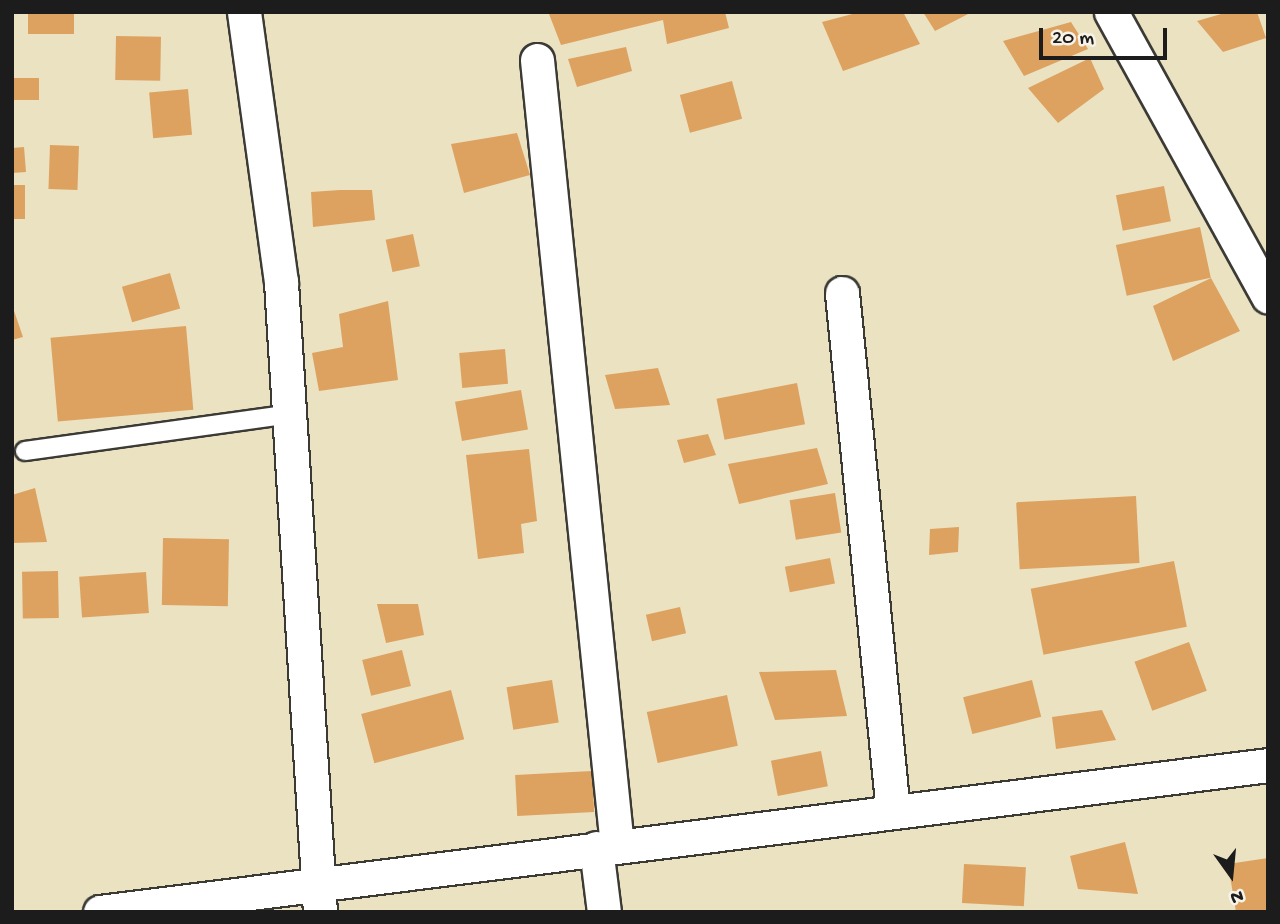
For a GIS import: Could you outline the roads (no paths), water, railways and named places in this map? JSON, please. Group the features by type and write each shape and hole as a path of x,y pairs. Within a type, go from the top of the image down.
{"street":[{"path":"244,12 281,282 319,897"},
{"path":"1111,12 1268,296"},
{"path":"537,60 606,847 604,912"},
{"path":"842,293 893,812"},
{"path":"100,912 319,897 606,847 1268,765"}],"lane":[{"path":"25,452 290,414"}]}
